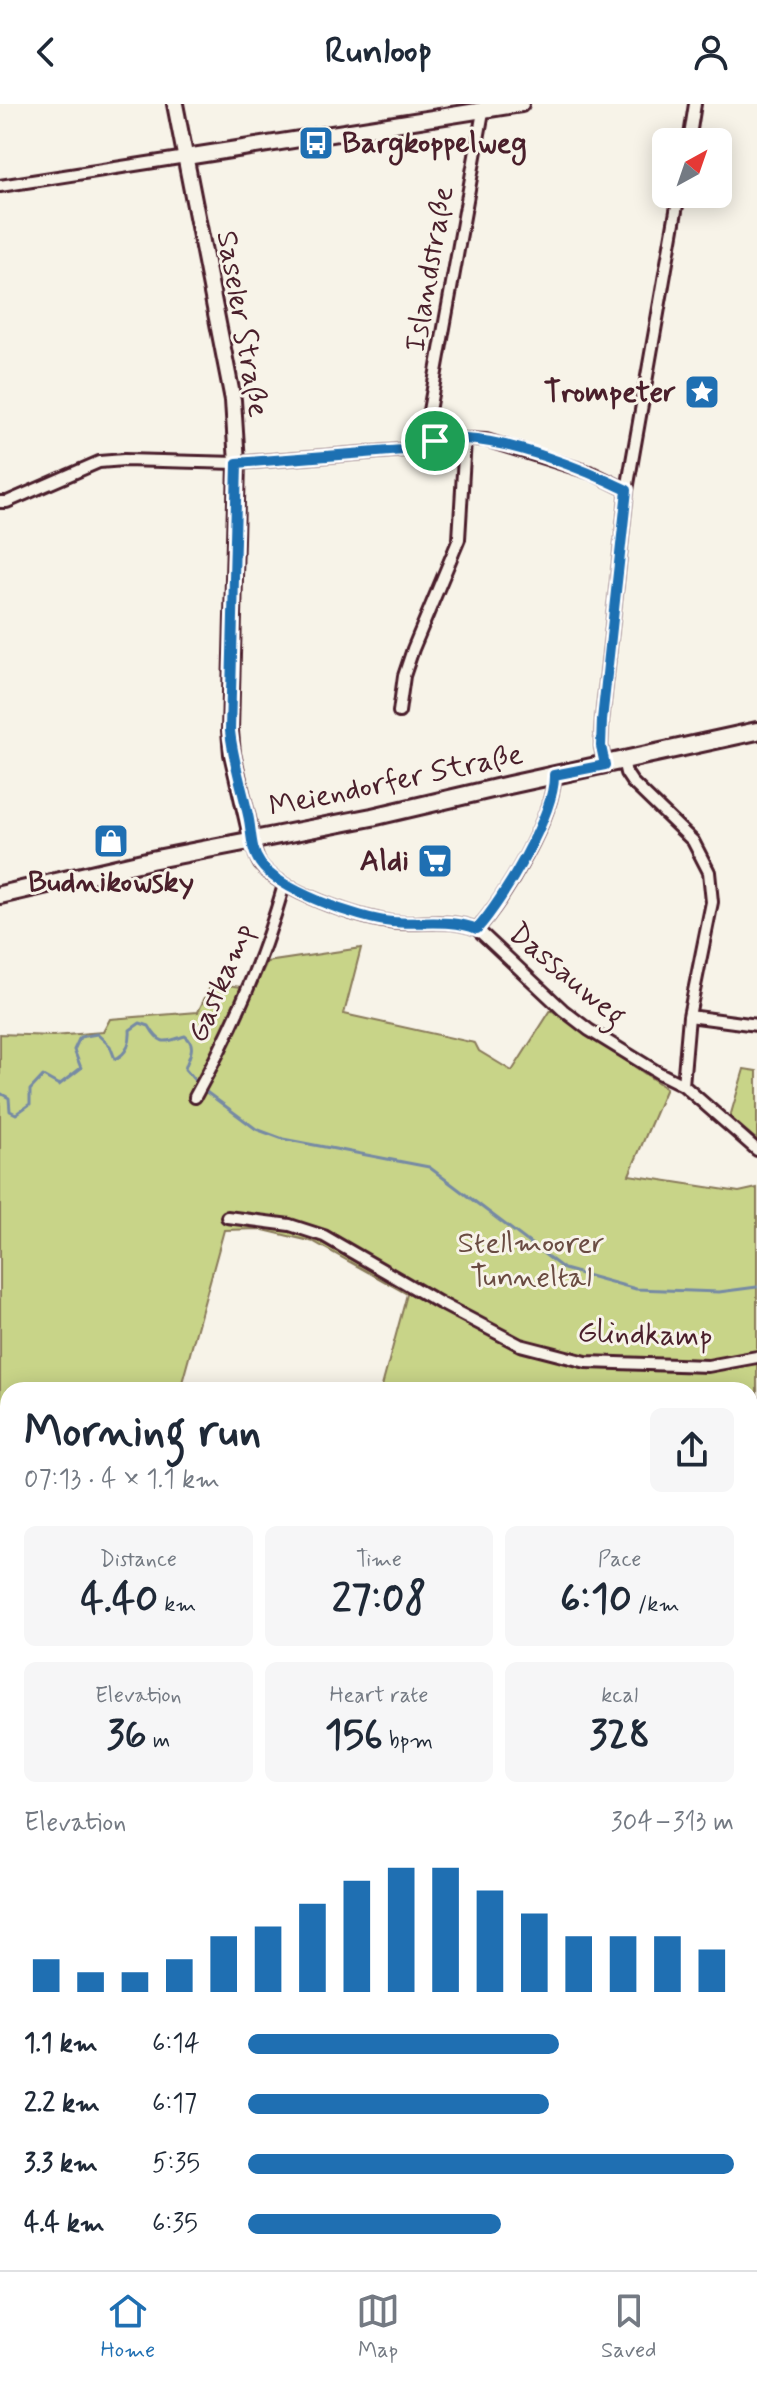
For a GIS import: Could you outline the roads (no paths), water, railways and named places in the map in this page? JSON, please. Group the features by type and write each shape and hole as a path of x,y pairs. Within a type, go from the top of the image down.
{"main road":[{"name":"Meiendorfer Straße","path":"0,895 151,860 372,817 757,731"}],"street":[{"name":"Saseler Straße","path":"175,104 233,400 237,463 230,731 232,754 252,840"},
{"path":"0,186 484,107 521,104"},
{"path":"691,128 695,104"},
{"name":"Islandstraße","path":"435,441 427,422 484,107"},
{"path":"605,765 601,746 602,720 627,490 677,208"},
{"path":"399,712 404,676 413,649 459,539 465,439"},
{"path":"0,502 7,502 99,462 237,463 403,450 435,441 465,439 501,444 592,473 627,490"},
{"path":"623,760 632,782 693,841 709,872 712,902 689,1016 683,1085"},
{"path":"477,929 496,908 551,803 554,775"},
{"name":"Dassauweg","path":"252,840 260,863 284,885 335,906 390,922 458,922 477,929 589,1030 683,1085 757,1150"},
{"name":"Gastkamp","path":"195,1097 218,1055 264,951 284,885"},
{"path":"689,1016 757,1025"},
{"name":"Glindkamp","path":"227,1217 290,1225 324,1236 520,1345 586,1362 708,1366 757,1357"}],"waterway":[{"path":"0,1093 9,1098 10,1111 16,1114 30,1104 30,1090 43,1076 59,1085 81,1068 74,1050 80,1037 97,1034 110,1046 115,1059 127,1047 130,1030 140,1023 149,1026 161,1040 185,1036 189,1040 191,1052 185,1069 197,1083"},
{"path":"205,1091 256,1129 283,1139 429,1167 564,1269 636,1289 719,1292 757,1287"}],"place":[{"name":"Bargkoppelweg","path":"316,143"},
{"name":"Trompeter","path":"702,392"},
{"name":"Budnikowsky","path":"111,841"},
{"name":"Aldi","path":"435,861"}],"park label":[{"name":"Stellmoorer Tunneltal","path":"531,1260"}]}
